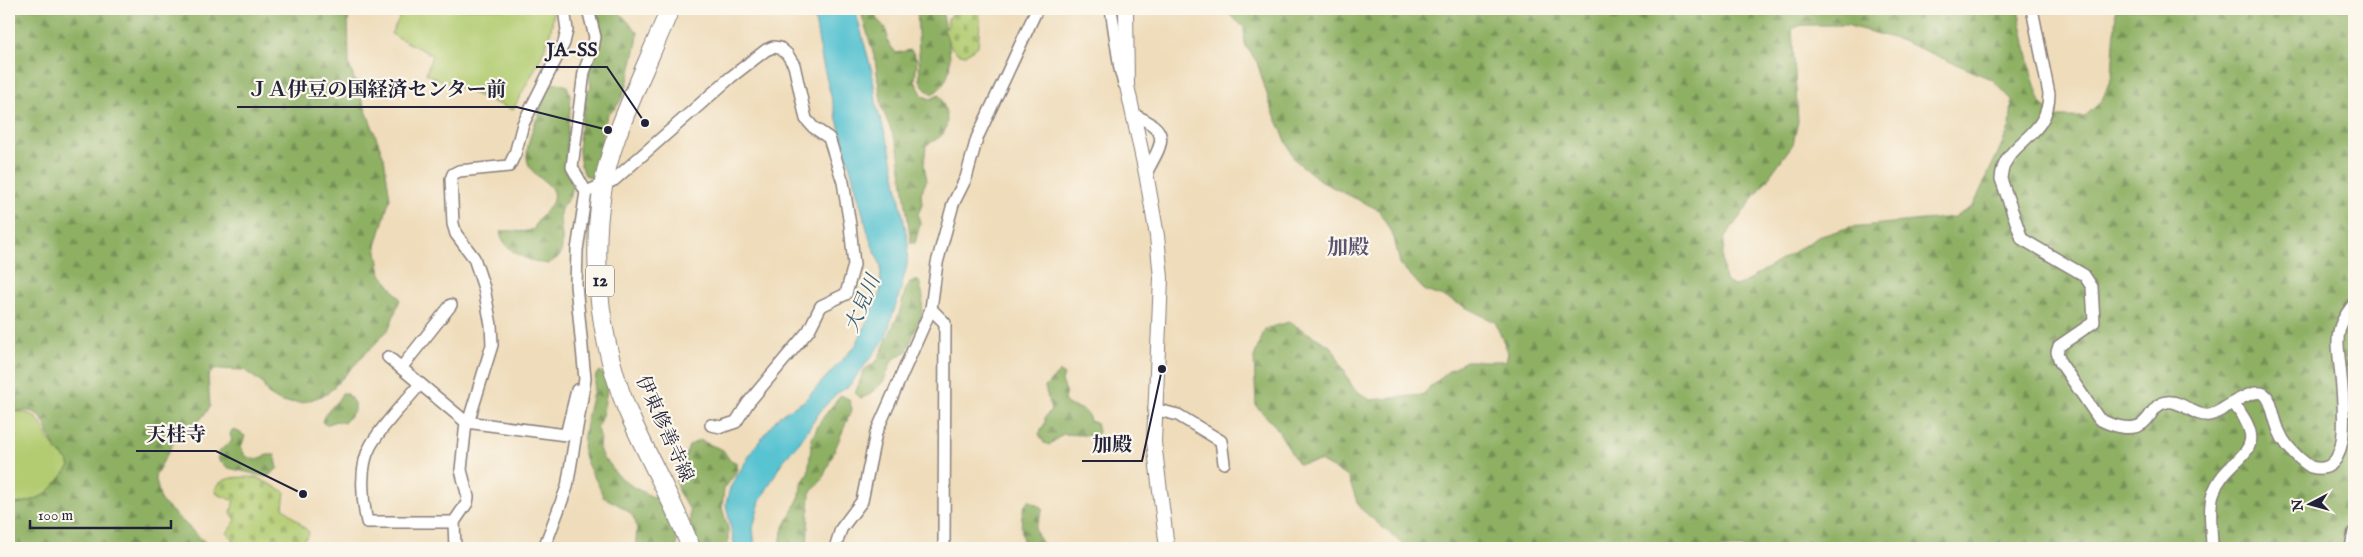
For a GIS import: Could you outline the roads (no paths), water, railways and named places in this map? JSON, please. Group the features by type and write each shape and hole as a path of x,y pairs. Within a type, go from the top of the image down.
{"main road":[{"name":"伊東修善寺線","path":"670,9 616,139 603,186 599,276 605,330 626,407 678,513 691,548"}],"street":[{"path":"455,548 454,522 468,498 461,462 467,423 492,345 491,325 484,288 474,258 456,234 453,224 451,179 453,174 459,171 509,166 515,154 523,124 564,43 567,30 564,9"},
{"path":"544,548 567,487 585,379 576,285 578,250 586,192 572,167 583,79 594,37 588,9"},
{"path":"835,548 841,529 862,501 876,432 931,309 937,263 953,204 966,178 983,124 1037,9"},
{"path":"1111,9 1120,69 1128,90 1134,116 1157,236 1161,278 1154,442 1167,548"},
{"path":"1126,9 1125,55 1128,90"},
{"path":"2032,9 2049,94 2049,107 2042,123 2006,158 2001,179 2022,239 2084,275 2092,287 2094,322 2059,346 2057,352 2060,362 2099,418 2108,425 2133,427 2142,424 2159,404 2169,401 2200,414 2211,415 2252,392 2262,392 2270,398 2279,432 2289,448 2309,466 2322,468 2335,462 2342,450 2344,402 2338,342 2340,328 2346,314 2354,304"},
{"path":"586,192 603,186 632,166 731,77 766,50 773,47 780,48 787,54 794,65 806,119 812,127 829,138 833,148 843,182 854,270 846,294 821,306 809,330 748,403 736,422 721,427 710,424"},
{"path":"1134,116 1156,126 1161,134 1160,146 1146,172"},
{"path":"401,368 451,305"},
{"path":"931,309 945,323 944,548"},
{"path":"388,357 467,423 566,435 579,380 585,379"},
{"path":"420,384 370,446 362,483 366,522 454,522"},
{"path":"2212,548 2213,494 2220,479 2252,442 2250,431 2241,413 2232,403"},
{"path":"1154,409 1178,415 1221,441 1224,463"},
{"path":"2351,548 2354,532"}],"water":[{"path":"813,9 855,9 872,72 877,108 890,149 908,243 907,265 885,339 848,387 836,394 821,410 800,442 782,462 760,501 753,528 755,548 735,548 726,504 730,488 754,448 779,416 804,401 856,345 880,293 881,266 870,240 835,112 822,60"}],"place":[{"name":"JA-SS","path":"645,123"},
{"name":"ＪＡ伊豆の国経済センター前","path":"608,130"},
{"name":"加殿","path":"1162,369"},
{"name":"天桂寺","path":"303,494"}],"district":[{"name":"加殿","path":"1348,248"}],"water label":[{"name":"大見川","path":"863,304"}]}
